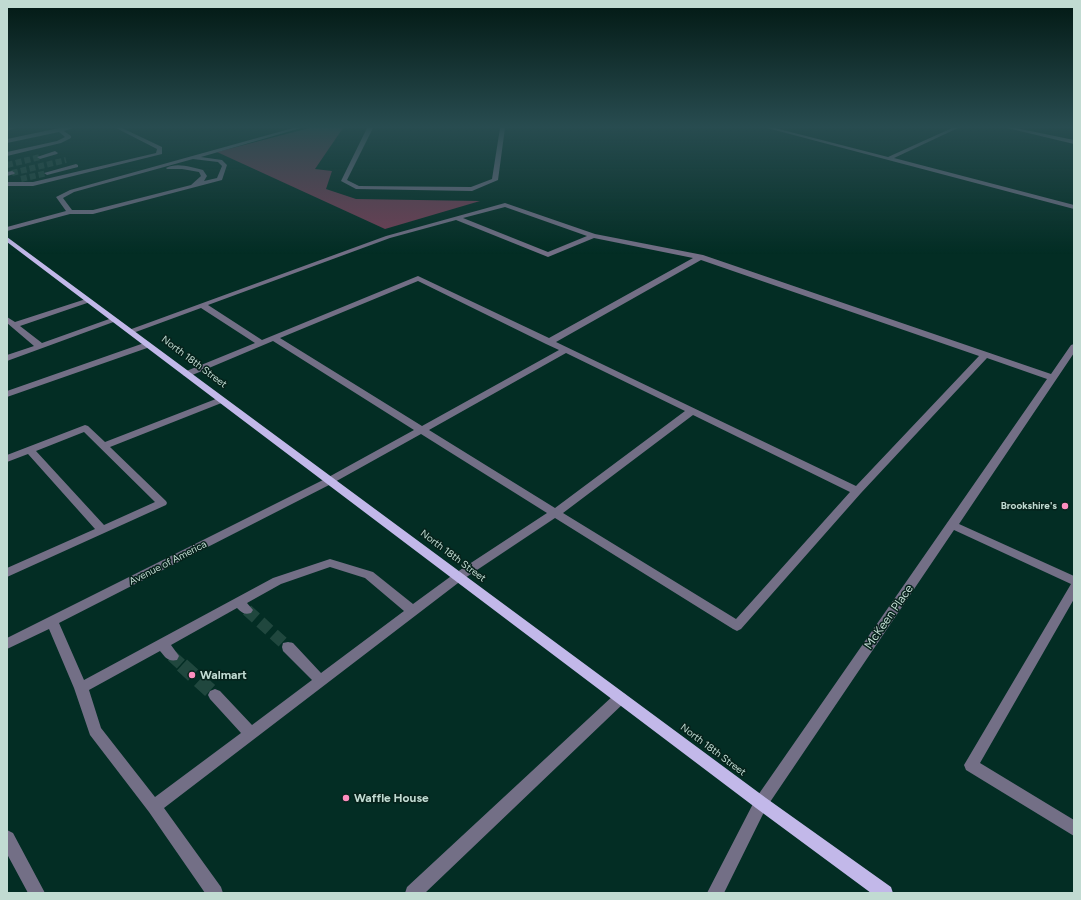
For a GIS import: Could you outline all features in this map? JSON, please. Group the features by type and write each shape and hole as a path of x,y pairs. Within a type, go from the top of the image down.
{"main road":[{"name":"North 18th Street","path":"7,239 620,698 885,893"}],"street":[{"path":"47,173 56,170"},
{"path":"9,182 33,184 94,170"},
{"path":"70,212 59,197 72,191 145,170"},
{"path":"64,195 163,170"},
{"path":"189,186 202,180 204,176 201,171 196,170"},
{"path":"7,229 70,212 93,212 220,179 223,170"},
{"path":"349,170 344,181 358,188 472,189 495,180 497,170"},
{"path":"930,170 1074,208"},
{"path":"9,182 21,179"},
{"path":"130,331 388,237 505,205 593,236 700,257 1053,378"},
{"path":"456,218 548,256 593,236"},
{"path":"549,342 700,257"},
{"path":"187,374 418,278 857,491"},
{"path":"10,322 89,300"},
{"path":"202,305 261,343"},
{"path":"7,358 115,320"},
{"path":"10,322 40,346"},
{"path":"274,338 737,626 857,491 985,355"},
{"path":"7,394 147,345"},
{"name":"McKeen Place","path":"715,893 761,803 1074,347"},
{"name":"Avenue of America","path":"7,644 329,481 423,431 565,350"},
{"path":"103,446 221,400"},
{"path":"154,807 458,577 555,513 692,411"},
{"path":"7,459 85,428 162,503 7,573"},
{"path":"29,450 102,530"},
{"path":"952,524 1074,581"},
{"path":"81,688 162,644 242,606 277,581 330,563 370,575 414,611"},
{"path":"1074,588 971,765 1074,829"},
{"path":"52,622 81,688 95,732 154,807 215,893"},
{"path":"162,644 172,656"},
{"path":"288,647 321,681"},
{"path":"215,695 251,733"},
{"path":"413,893 620,698"},
{"path":"7,838 37,893"}],"shaded area":[{"path":"256,170 332,171 326,189 356,199 480,201 385,229"}],"tunnel":[{"path":"12,173 24,170"},
{"path":"21,179 47,173"},
{"path":"247,610 288,647"},
{"path":"172,656 183,666"},
{"path":"182,665 215,695"}],"place":[{"name":"Brookshire's","path":"1065,506"},
{"name":"Walmart","path":"192,675"},
{"name":"Waffle House","path":"346,798"}]}
